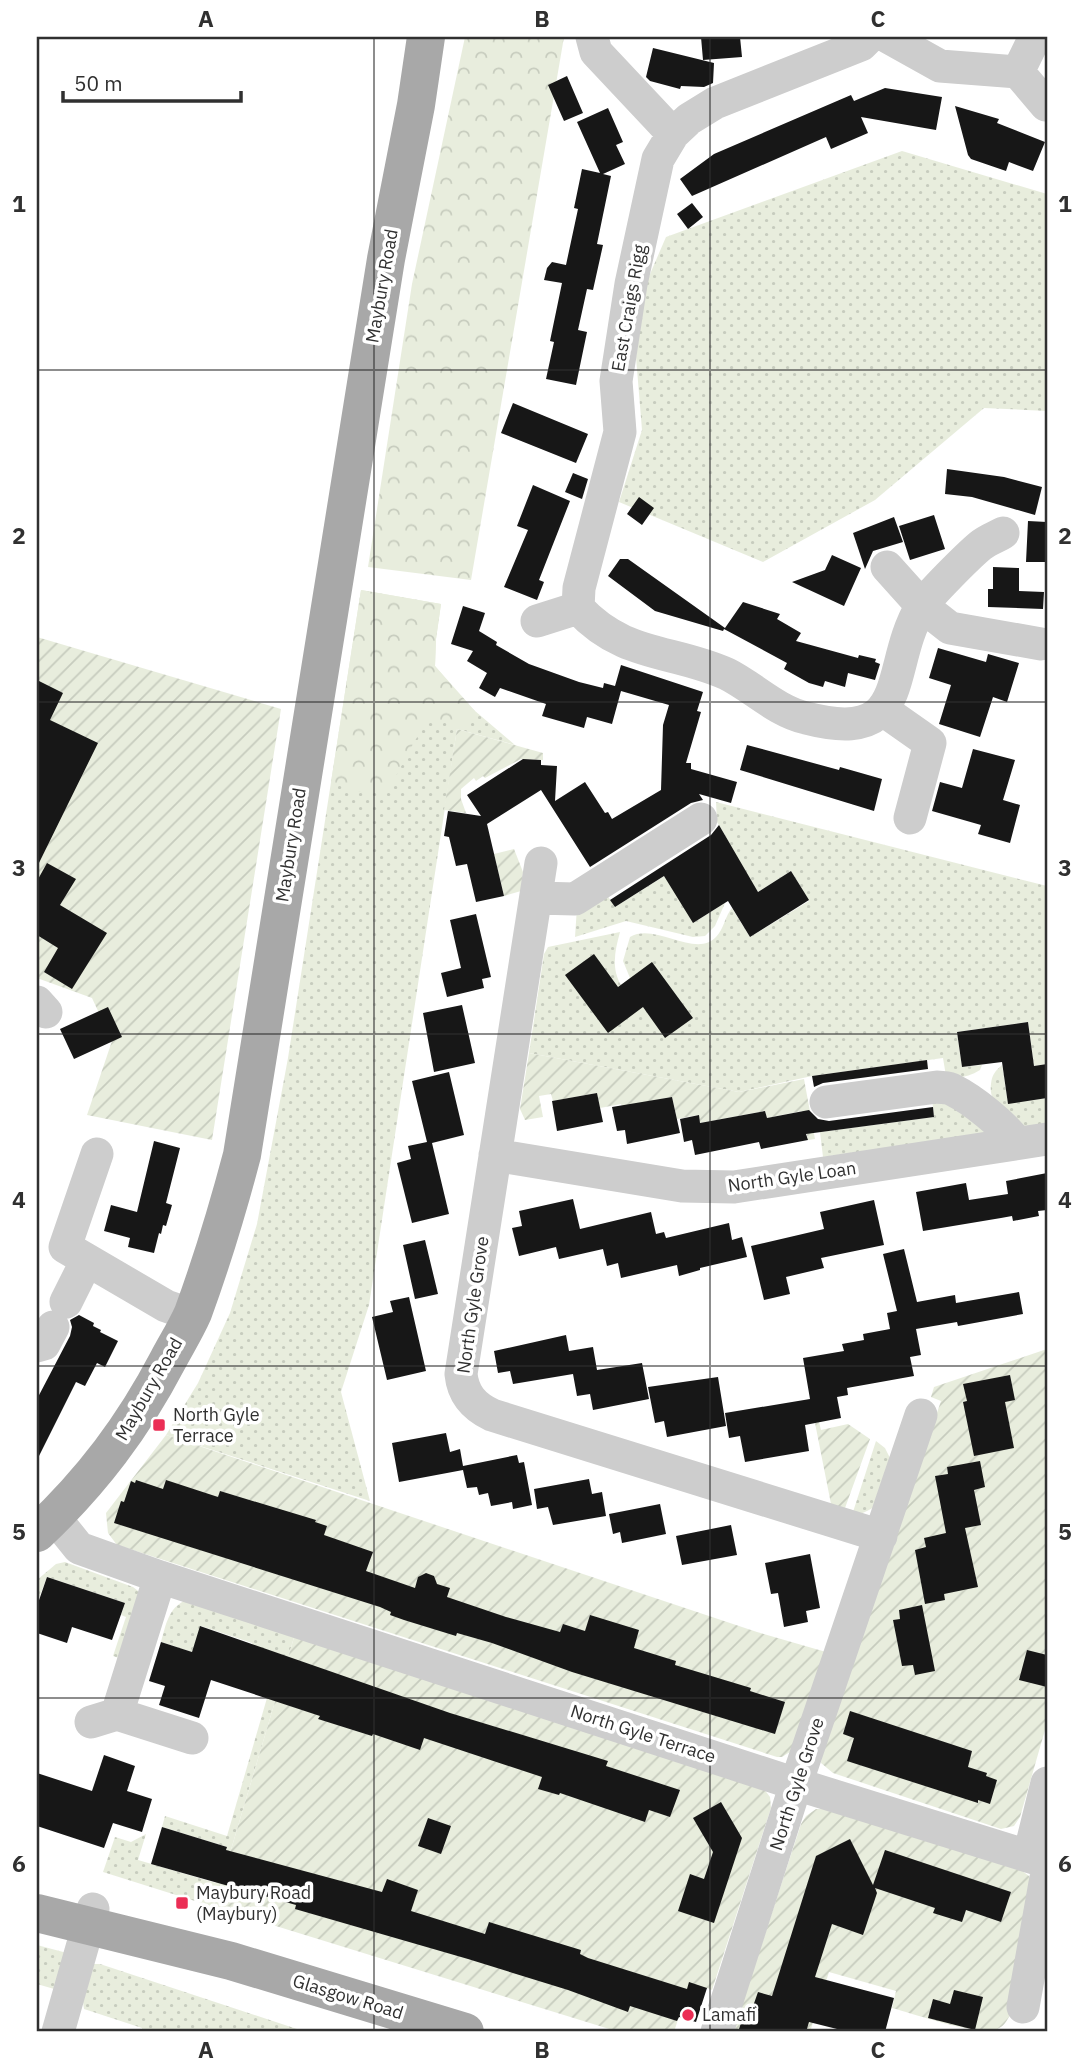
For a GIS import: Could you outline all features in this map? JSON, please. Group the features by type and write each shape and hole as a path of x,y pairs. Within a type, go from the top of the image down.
{"main road":[{"name":"Maybury Road","path":"45,1525 88,1481 124,1437 155,1385 192,1315 231,1198 242,1155 386,259 416,105 426,37"},
{"name":"Maybury Road","path":"416,105 438,37"},
{"name":"Glasgow Road","path":"37,1888 91,1918"},
{"name":"Glasgow Road","path":"37,1913 91,1918 465,2032"}],"street":[{"path":"592,37 596,52 673,134"},
{"name":"East Craigs Rigg","path":"579,608 579,588 620,432 616,381 631,284 658,159 673,134 689,119 715,103 861,45 869,37"},
{"path":"888,37 940,66 1018,72 1046,105"},
{"path":"1018,72 1035,37"},
{"path":"537,621 579,608 594,626 637,648 727,675 761,698 804,718 845,724 866,722 883,710 896,686 909,634 922,606 982,544 1003,533"},
{"path":"887,567 922,606 950,628 1041,644"},
{"path":"883,710 930,743 911,818"},
{"path":"536,898 576,899 701,819"},
{"name":"North Gyle Grove","path":"541,863 461,1374 463,1388 479,1408 505,1419 881,1536"},
{"path":"826,1102 937,1087 951,1088 1010,1134 1032,1141"},
{"name":"North Gyle Loan","path":"495,1155 682,1186 734,1187 1032,1141"},
{"path":"97,1154 65,1247 166,1306 192,1315"},
{"path":"52,1325 87,1261"},
{"name":"North Gyle Grove","path":"717,2032 796,1784 921,1415"},
{"name":"North Gyle Terrace","path":"45,1525 79,1548 160,1577 1041,1863"},
{"path":"160,1577 104,1718 192,1738"},
{"path":"1023,2007 1041,1863 1047,1783"},
{"path":"58,2032 91,1918"}],"green space":[{"path":"465,37 564,37 471,580 368,567 412,284"},
{"path":"902,151 1047,194 1047,411 984,408 875,500 763,562 619,502 642,430 636,357 647,281 666,237"},
{"path":"361,590 441,604 435,666 468,705 515,745 457,729 369,1305 341,1392 370,1501 166,1435 198,1383 230,1313 257,1224 288,1058"},
{"path":"361,590 441,604 435,666 475,711 469,724 457,729 442,721 427,722 387,792 364,793 331,782"},
{"path":"37,637 281,709 212,1140 87,1115 112,1041 92,998 37,978"},
{"path":"457,729 543,753 543,760 521,759 485,778 483,776 476,781 474,778 461,789 466,813 444,810"},
{"path":"716,802 1047,886 1047,1064 1034,1066 1028,1022 957,1032 962,1067 982,1065 980,1070 968,1076 946,1076 943,1058 812,1076 739,1092 529,1053 544,954 548,947 620,932 615,966 621,985 630,978 623,961 630,937 651,934 687,943 708,943 719,934 732,908 750,937 809,901 791,871 758,892 735,855 693,923 725,903 715,926 705,936 693,937 626,921 575,937 577,907 605,892 615,907 726,837 717,822"},
{"path":"514,849 523,872 521,891 504,896 494,854"},
{"path":"529,1053 739,1092 804,1079 815,1139 808,1140 802,1111 767,1118 765,1111 700,1123 698,1115 677,1119 672,1097 655,1100 624,1113 621,1104 600,1108 597,1093 553,1101 551,1094 539,1096 543,1117 525,1120 520,1109"},
{"path":"1002,1065 1008,1103 1047,1098 1047,1125 1025,1127 996,1104 991,1084 994,1073"},
{"path":"945,1097 995,1132 823,1157 820,1132 934,1117 932,1098"},
{"path":"1047,1349 1047,1723 1020,1817 1014,1826 1001,1829 833,1773 821,1763 822,1753 941,1401 931,1397 934,1387"},
{"path":"819,1422 821,1430 848,1424 870,1439 845,1508 831,1504 815,1423"},
{"path":"166,1435 757,1632 826,1652 793,1750 777,1757 117,1545 108,1533 106,1513"},
{"path":"876,1441 885,1448 891,1460 884,1489 871,1509 852,1515"},
{"path":"65,1562 133,1587 142,1594 119,1658 113,1656 126,1617 121,1615 125,1603 47,1577 39,1598 37,1597 37,1580 56,1564"},
{"path":"186,1600 295,1634 214,1907 103,1872 115,1837 131,1842 146,1834 138,1860 216,1883 227,1847 162,1827 165,1816 227,1836 267,1698 252,1643 201,1626 192,1652 161,1642 171,1612"},
{"path":"295,1634 764,1789 770,1797 771,1808 712,1990 707,1988 679,2016 674,2032 619,2032 214,1907"},
{"path":"816,1809 1021,1870 1029,1876 1036,1890 1009,2017 1003,2026 997,2029 975,2030 892,2008 896,1991 829,1972 810,2032 733,2032 801,1824 806,1816"},
{"path":"37,1945 67,1953 61,1991 37,1984"},
{"path":"94,1964 306,2032 142,2032 142,2028 84,2009 83,2002"}],"building":[{"path":"701,37 740,37 742,57 703,60"},
{"path":"653,48 714,63 713,83 704,87 681,86 680,89 650,81 646,77"},
{"path":"567,76 583,113 564,121 548,85"},
{"path":"885,88 942,97 936,130 861,117 868,133 831,149 826,137 692,196 680,179 714,154 851,95 854,101"},
{"path":"955,106 999,119 997,123 1045,142 1033,171 1009,162 1006,171 971,159"},
{"path":"608,108 623,142 616,145 625,164 603,174 611,176 597,244 603,245 593,290 587,289 578,330 587,332 576,385 546,379 554,342 550,341 562,283 544,280 547,268 552,262 566,265 578,209 574,208 582,169 600,173 577,122"},
{"path":"692,203 703,217 688,229 677,214"},
{"path":"513,403 588,434 576,463 501,433"},
{"path":"947,469 1004,477 1042,487 1035,515 972,497 945,494"},
{"path":"573,473 588,479 582,499 565,492"},
{"path":"533,485 570,501 539,580 544,582 537,600 504,587 528,530 517,526"},
{"path":"639,497 654,508 642,525 627,514"},
{"path":"934,515 945,549 910,560 899,526"},
{"path":"894,517 903,542 873,551 865,569 853,533"},
{"path":"1028,521 1047,522 1047,562 1026,562"},
{"path":"832,555 861,568 844,606 792,582 825,570"},
{"path":"620,559 628,559 725,628 743,602 780,614 777,619 801,633 796,641 858,658 859,655 876,659 875,662 880,664 875,680 848,673 845,687 825,681 823,687 809,683 784,669 787,663 724,629 723,631 655,611 608,576"},
{"path":"993,567 1019,568 1019,591 1044,592 1043,609 988,607 988,589 993,589"},
{"path":"463,606 485,613 479,631 497,642 496,645 529,664 579,682 603,688 604,683 615,686 621,665 703,692 697,711 701,712 686,763 691,763 691,769 737,782 731,803 699,794 703,800 691,803 590,867 541,790 487,824 504,896 476,902 467,864 456,866 449,837 444,836 448,811 481,816 467,795 523,759 541,760 541,765 557,766 555,801 585,782 605,813 608,812 612,819 661,790 663,725 669,705 621,691 612,724 587,717 584,728 542,716 546,704 500,688 495,697 479,688 487,673 467,661 473,651 451,644"},
{"path":"938,648 986,662 988,654 1019,663 1007,702 993,697 980,737 939,724 951,685 929,678"},
{"path":"37,680 63,693 50,720 98,743 37,867"},
{"path":"747,745 882,779 874,811 740,770"},
{"path":"973,749 1015,760 1003,800 1020,805 1010,843 978,834 981,825 932,811 940,782 962,788"},
{"path":"719,825 758,892 791,871 809,900 750,937 728,901 693,923 664,876 615,907 610,900 711,835"},
{"path":"47,863 76,879 60,905 107,933 72,989 44,972 58,948 37,935 37,881"},
{"path":"476,914 491,977 482,979 484,988 447,997 441,973 461,968 450,920"},
{"path":"594,954 618,987 652,962 693,1018 665,1038 643,1007 608,1033 565,975"},
{"path":"462,1005 475,1063 434,1072 423,1013"},
{"path":"108,1007 122,1037 74,1059 60,1029"},
{"path":"1028,1022 1034,1066 1047,1064 1047,1098 1008,1104 1002,1062 962,1067 957,1032"},
{"path":"927,1060 928,1069 823,1083 814,1087 812,1076"},
{"path":"449,1072 464,1135 432,1143 449,1214 412,1223 397,1163 411,1159 408,1146 427,1142 412,1081"},
{"path":"597,1093 603,1122 557,1131 552,1101"},
{"path":"672,1097 680,1133 627,1144 625,1130 617,1131 612,1107"},
{"path":"933,1107 934,1117 806,1134 808,1140 761,1149 759,1142 695,1155 692,1140 684,1142 680,1119 699,1115 700,1123 765,1111 767,1118 809,1110 818,1119 829,1121"},
{"path":"154,1141 180,1148 166,1203 172,1205 166,1226 163,1225 161,1234 159,1233 154,1253 128,1247 130,1238 104,1231 111,1205 137,1212"},
{"path":"1047,1173 1047,1210 1038,1211 1039,1216 1013,1221 1012,1216 923,1231 916,1192 966,1183 969,1200 1008,1194 1006,1181"},
{"path":"573,1199 580,1229 651,1212 656,1234 664,1232 666,1238 729,1223 732,1240 742,1237 747,1257 679,1276 677,1265 621,1278 618,1263 607,1266 603,1249 559,1259 556,1247 519,1256 512,1228 522,1226 519,1211"},
{"path":"874,1200 884,1245 821,1258 824,1268 786,1277 790,1294 764,1300 751,1246 824,1229 820,1212"},
{"path":"425,1240 438,1294 415,1299 403,1245"},
{"path":"904,1249 917,1302 955,1295 956,1303 1019,1292 1023,1314 958,1326 957,1322 916,1329 921,1355 910,1357 914,1376 847,1388 848,1395 837,1397 841,1418 805,1425 809,1451 745,1462 740,1436 729,1438 725,1413 810,1399 803,1358 844,1351 842,1344 864,1340 863,1334 890,1329 887,1313 897,1311 883,1254"},
{"path":"409,1297 426,1371 387,1380 372,1317 393,1312 390,1301"},
{"path":"79,1315 94,1323 93,1326 101,1330 100,1332 118,1341 105,1367 97,1363 85,1386 76,1382 37,1460 37,1399 70,1336 70,1320"},
{"path":"566,1335 569,1351 593,1347 597,1370 642,1363 649,1399 593,1410 590,1394 577,1396 573,1374 513,1384 510,1371 498,1373 494,1351"},
{"path":"1010,1375 1015,1400 1005,1402 1014,1448 974,1456 963,1402 967,1401 963,1384"},
{"path":"718,1377 726,1426 667,1437 664,1421 655,1423 648,1387"},
{"path":"446,1433 450,1452 460,1449 463,1466 517,1455 519,1463 524,1462 532,1505 513,1509 512,1502 491,1506 488,1493 479,1495 477,1487 467,1488 463,1470 399,1482 392,1443"},
{"path":"980,1461 985,1487 974,1490 981,1525 965,1528 978,1587 944,1594 945,1600 925,1604 915,1550 926,1547 924,1538 946,1533 935,1476 948,1474 947,1467"},
{"path":"589,1479 592,1494 602,1492 606,1516 553,1525 548,1507 537,1509 534,1489"},
{"path":"136,1480 163,1489 166,1480 218,1497 220,1491 316,1520 315,1522 327,1526 324,1535 373,1552 366,1571 415,1588 418,1577 426,1573 434,1576 437,1584 450,1588 447,1597 506,1617 560,1632 563,1624 585,1631 590,1615 639,1630 634,1648 676,1661 675,1665 751,1688 750,1691 785,1702 775,1734 572,1672 492,1643 457,1633 456,1636 404,1620 390,1615 391,1612 380,1607 114,1523 131,1481 135,1483"},
{"path":"660,1504 666,1534 622,1543 620,1532 613,1534 609,1514"},
{"path":"731,1525 737,1555 682,1565 676,1536"},
{"path":"810,1554 820,1608 806,1611 808,1622 784,1627 778,1593 771,1594 765,1563"},
{"path":"47,1577 125,1603 112,1640 72,1627 67,1643 37,1633 37,1606"},
{"path":"922,1605 935,1671 915,1675 913,1665 902,1666 893,1620 900,1619 899,1610"},
{"path":"200,1626 450,1713 608,1761 606,1766 680,1790 670,1817 649,1810 645,1822 560,1793 559,1795 538,1789 542,1777 424,1738 420,1750 318,1719 320,1716 211,1680 199,1718 159,1705 165,1686 149,1681 161,1642 192,1652"},
{"path":"1027,1650 1047,1655 1047,1687 1019,1680"},
{"path":"850,1711 972,1751 968,1767 987,1773 986,1776 997,1780 990,1804 978,1800 978,1803 847,1761 854,1738 843,1734"},
{"path":"104,1755 135,1766 127,1791 152,1799 142,1832 113,1823 104,1848 37,1826 37,1773 92,1791"},
{"path":"721,1802 742,1838 714,1923 678,1911 690,1874 704,1879 713,1852 693,1818"},
{"path":"428,1818 451,1826 441,1854 418,1846"},
{"path":"162,1827 227,1847 226,1850 382,1892 387,1879 418,1890 411,1911 485,1934 489,1922 581,1950 580,1954 588,1958 687,1989 689,1982 707,1988 696,2022 679,2017 677,2021 630,2006 628,2012 468,1959 295,1909 296,1905 151,1864"},
{"path":"850,1839 873,1885 885,1850 1011,1892 1001,1922 966,1910 962,1922 933,1913 935,1908 875,1888 877,1893 863,1935 832,1924 815,1977 894,1998 885,2032 849,2032 809,2022 806,2032 738,2032 745,2011 751,2012 758,1992 772,1996 816,1856"},
{"path":"954,1990 983,1997 975,2030 928,2018 933,1999 950,2004"}],"place":[{"name":"North Gyle Terrace","path":"159,1425"},
{"name":"Maybury Road (Maybury)","path":"182,1903"},
{"name":"Lamafi","path":"688,2015"}]}
